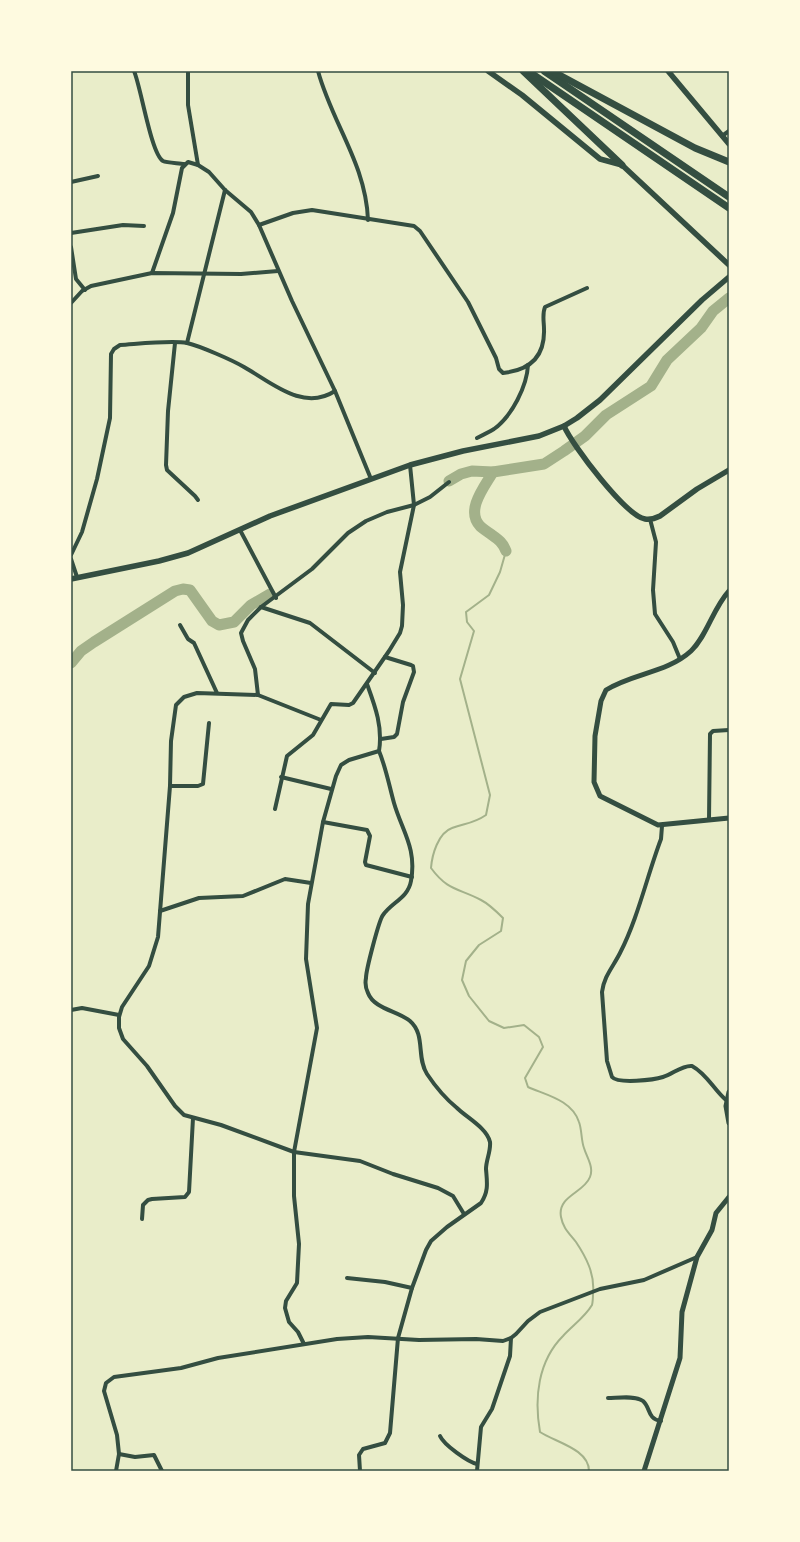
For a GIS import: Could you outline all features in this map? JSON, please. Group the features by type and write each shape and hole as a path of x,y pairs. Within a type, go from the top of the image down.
{"highway":[{"path":"523,71 622,165"},
{"path":"528,71 729,208"},
{"path":"544,71 729,197"},
{"path":"552,71 695,148 729,162"}],"main road":[{"path":"488,71 522,95 600,159 622,165 729,265"},
{"path":"668,71 727,134 729,144"},
{"path":"71,579 159,561 188,552 270,516 410,465 463,451 539,436 564,426 578,418 600,400 702,300 729,277"},
{"path":"564,426 569,438 585,460 628,509 645,519 660,516 697,489 729,470"}],"street":[{"path":"134,71 140,85 146,114 158,155 164,162 184,165 192,162 209,172 225,190 251,212 259,225 278,271 335,391 370,479"},
{"path":"188,71 188,105 198,165"},
{"path":"318,71 328,104 360,173 367,199 368,220"},
{"path":"152,273 173,213 184,165"},
{"path":"71,182 98,176"},
{"path":"187,343 225,190"},
{"path":"259,225 297,212 312,210 368,220 414,226 420,231 468,302 496,358 501,372 509,372 528,365 540,354 543,349 545,307 587,288"},
{"path":"71,233 123,225 144,226"},
{"path":"71,247 76,279 85,290"},
{"path":"71,303 91,286 112,281 137,278 152,273 204,275 278,271"},
{"path":"175,343 168,411 166,465 167,470 198,500"},
{"path":"71,555 82,532 97,479 110,418 111,354 114,349 120,345 187,343 243,367 288,394 314,398 326,396 335,391"},
{"path":"478,438 494,429 522,392 528,365"},
{"path":"275,809 288,754 313,735 331,704 349,705 353,703 375,673 400,633 402,626 403,605 400,572 414,505 410,465"},
{"path":"258,696 255,669 241,633 248,620 261,607 276,598 312,569 348,533 366,521 387,512 414,505 430,496 448,482"},
{"path":"650,519 656,542 653,590 656,614 673,642 680,659"},
{"path":"240,530 276,598"},
{"path":"71,559 77,577"},
{"path":"729,592 716,609 692,650 662,669 606,690 600,701 595,736 594,782 600,796 653,824 662,826 729,818"},
{"path":"261,607 310,623 375,673"},
{"path":"180,625 188,639 194,643 218,693"},
{"path":"381,739 394,737 397,734 403,702 414,669 411,665 385,657"},
{"path":"360,1471 359,1455 363,1449 385,1443 390,1433 398,1338 412,1288 426,1250 431,1241 464,1214 481,1203 487,1189 488,1177 486,1169 490,1143 485,1132 455,1107 427,1074 423,1066 420,1035 415,1027 409,1020 386,1009 370,998 366,986 366,978 379,921 386,911 406,893 410,886 412,877 410,842 398,815 386,770 378,751 381,739 377,713 367,684"},
{"path":"321,720 258,696 218,693 189,694 180,700 176,705 171,741 170,786 158,937 149,966 122,1007 119,1015 119,1028 123,1039 147,1066 175,1106 184,1115 221,1125 294,1152 360,1161 393,1174 438,1188 453,1196 464,1214"},
{"path":"170,786 198,786 203,784 209,723"},
{"path":"709,820 710,734 714,731 729,730"},
{"path":"304,1344 298,1332 289,1322 285,1308 286,1301 297,1283 299,1244 294,1196 294,1152 316,1038 317,1022 306,959 306,933 311,883 331,789 341,765 349,760 378,751"},
{"path":"282,777 331,789"},
{"path":"323,822 367,830 370,836 365,862 366,865 412,877"},
{"path":"662,826 661,839 632,924 620,953 603,983 602,992 607,1061 612,1077 619,1081 663,1077 686,1066 692,1066 705,1076 719,1094 726,1100"},
{"path":"160,911 199,898 243,896 285,879 311,883"},
{"path":"71,1010 82,1008 119,1015"},
{"path":"729,1092 726,1100 729,1122"},
{"path":"142,1219 143,1205 148,1200 185,1197 188,1195 190,1190 193,1118"},
{"path":"644,1471 661,1422 680,1358 682,1312 697,1257 712,1230 716,1213 729,1197"},
{"path":"116,1471 119,1454 114,1420 104,1391 106,1383 114,1377 181,1368 218,1358 337,1339 368,1337 476,1339 494,1341 511,1338 540,1312 600,1289 644,1280 697,1257"},
{"path":"347,1278 385,1282 412,1288"},
{"path":"477,1471 481,1427 492,1409 510,1356 511,1338"},
{"path":"608,1398 640,1400 646,1405 651,1417 661,1422"},
{"path":"440,1436 445,1443 471,1462 477,1464"},
{"path":"119,1454 135,1457 154,1455 162,1471"}],"waterway":[{"path":"449,481 461,474 472,471 493,472 544,464 564,451 585,436 606,415 651,386 667,360 701,328 713,311 729,298"},
{"path":"493,472 481,491 475,506 476,520 480,526 499,540 506,551"},
{"path":"506,551 500,572 489,595 466,612 467,622 474,631 460,679 490,795 486,815 473,822 447,831 439,839 434,851 431,868 448,885 484,902 503,918 501,931 479,945 466,961 462,980 469,996 489,1021 504,1028 524,1025 539,1037 543,1047 525,1078 528,1087 558,1099 571,1108 579,1122 583,1145 591,1166 591,1173 587,1182 563,1204 561,1217 565,1227 580,1248 589,1266 593,1279 593,1302 586,1314 563,1336 548,1357 543,1368 538,1393 538,1419 540,1432 577,1452 588,1463 589,1471"},
{"path":"71,663 81,651 175,591 183,589 190,590 212,621 219,625 234,622 251,605 270,594"}]}
